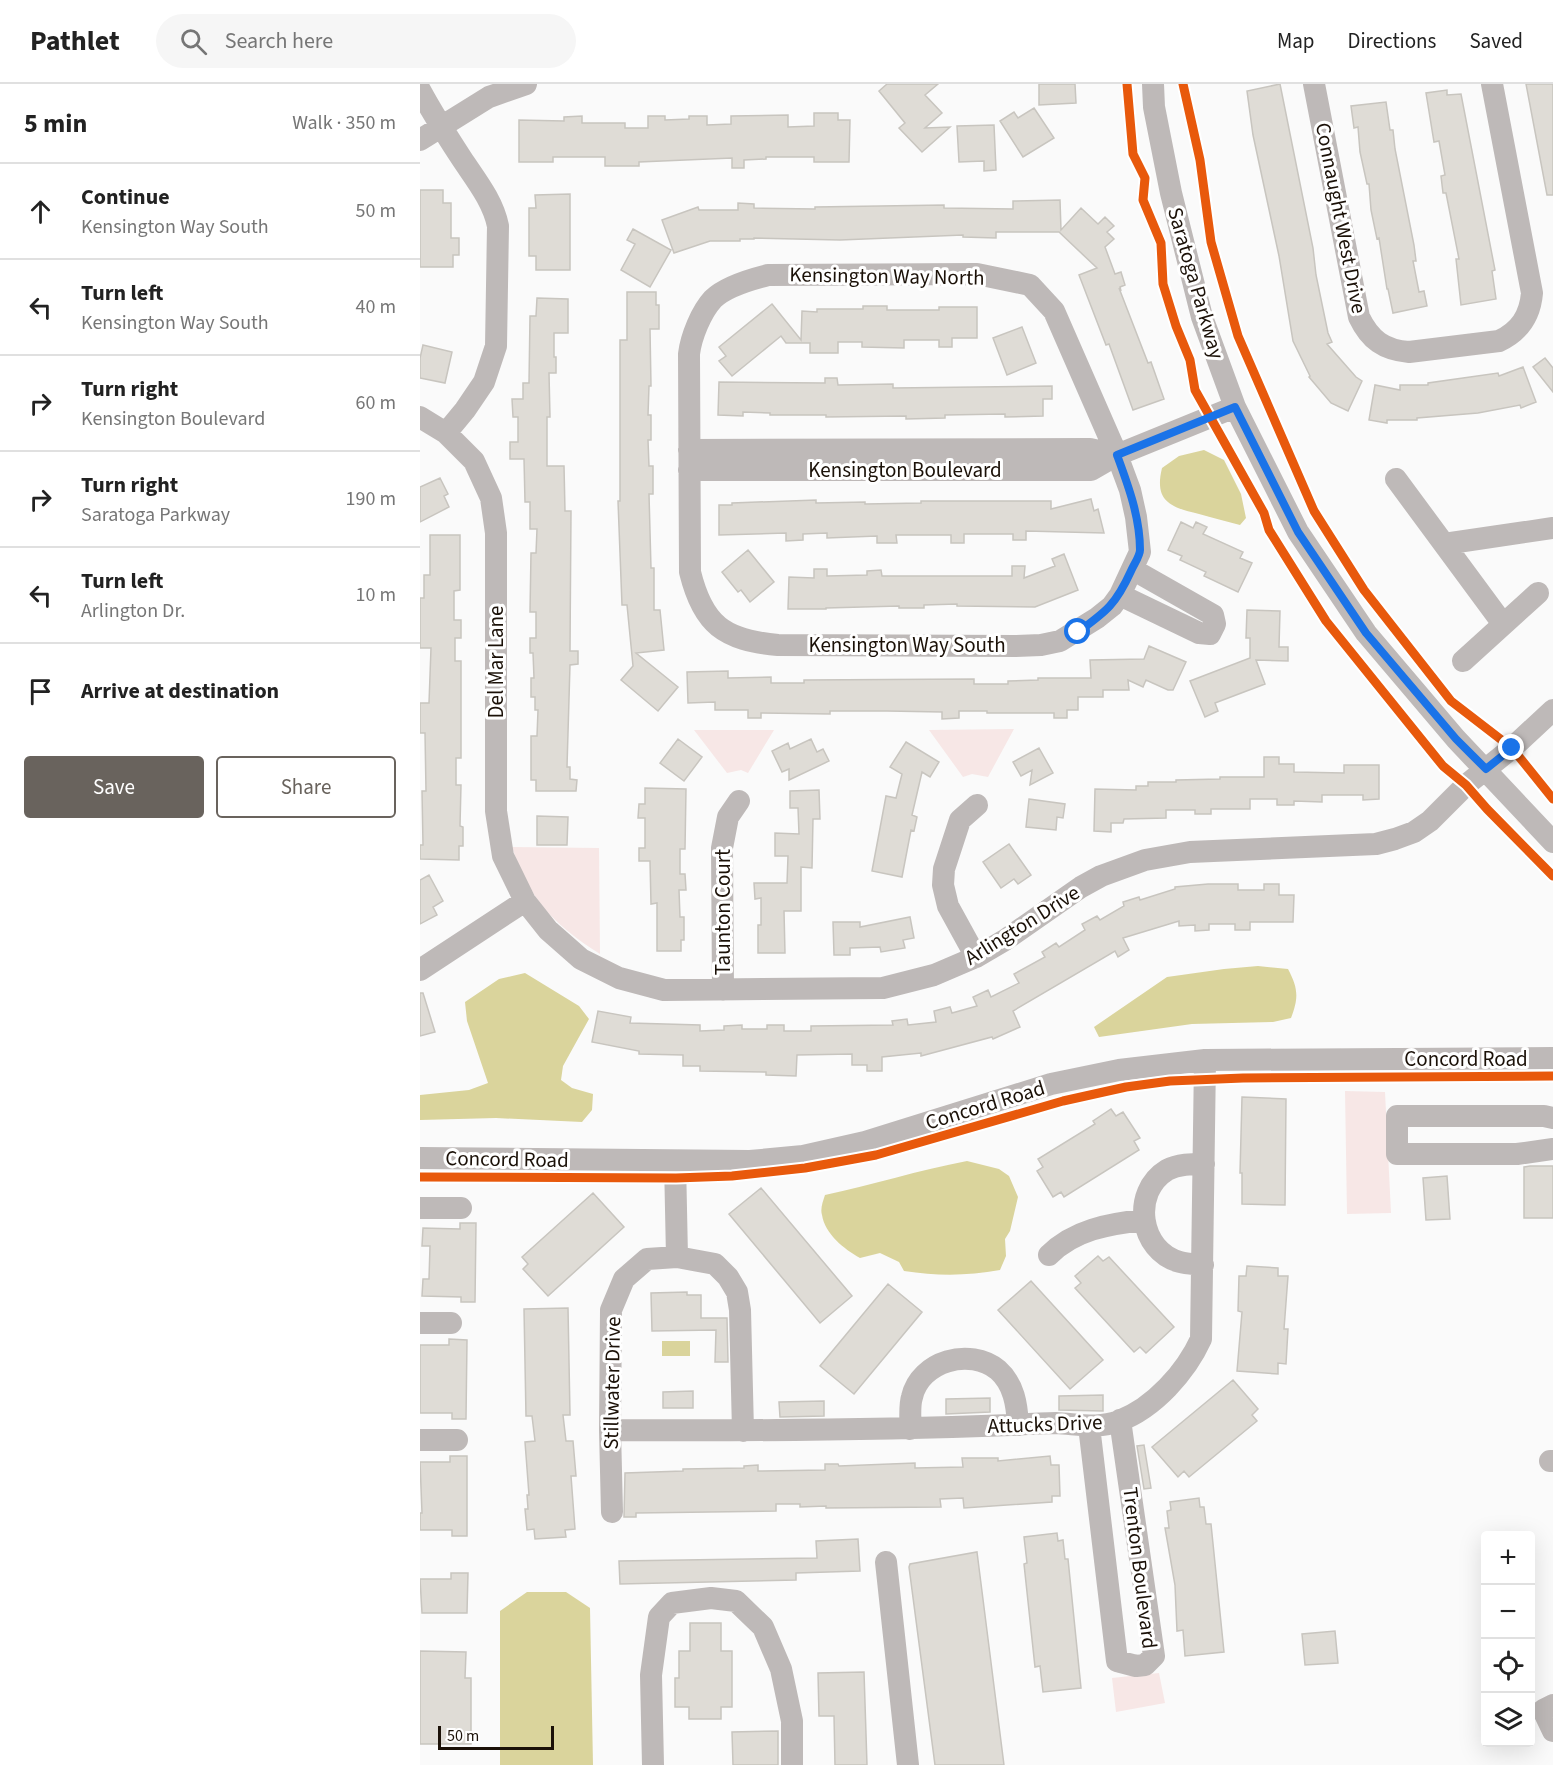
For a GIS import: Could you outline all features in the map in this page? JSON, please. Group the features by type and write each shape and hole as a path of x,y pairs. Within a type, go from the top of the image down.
{"street":[{"path":"420,140 489,97 526,84"},
{"name":"Saratoga Parkway","path":"1153,84 1154,106 1171,194 1199,305 1235,407 1298,532 1366,633 1456,739 1553,842"},
{"name":"Connaught West Drive","path":"1315,84 1359,317 1365,329 1383,346 1396,351 1409,352 1488,343 1509,336 1521,326 1531,305 1532,293 1492,84"},
{"path":"420,90 441,127 488,198 498,226 496,346 484,382 465,410 446,432"},
{"name":"Kensington Way North","path":"689,460 691,339 713,299 748,280 768,275 976,274 1029,285 1054,311 1117,455"},
{"path":"1117,455 1235,407"},
{"name":"Del Mar Lane","path":"420,417 446,432 474,461 491,498 496,533 496,811 503,856 525,901"},
{"name":"Kensington Boulevard","path":"689,460 1090,449 1117,455"},
{"name":"Kensington Way South","path":"689,460 690,572 693,587 712,622 728,633 743,639 777,645 1041,645 1060,641 1078,632 1112,606 1120,595 1140,552 1130,490 1117,455"},
{"path":"1396,479 1503,624"},
{"path":"1444,544 1553,528"},
{"path":"1120,595 1199,633 1210,634 1215,624 1213,615 1132,569"},
{"path":"1463,661 1538,593"},
{"name":"Arlington Drive","path":"525,901 548,930 581,959 619,978 664,990 884,988 934,975 976,957 1005,940 1081,887 1101,876 1145,860 1190,852 1376,844 1414,832 1430,821 1466,785 1512,748 1553,710"},
{"name":"Taunton Court","path":"723,990 722,848 728,817 738,801"},
{"path":"976,957 948,906 943,885 944,869 960,820 977,805"},
{"path":"420,970 525,901"},
{"name":"Concord Road","path":"420,1158 750,1161 802,1156 865,1142 1051,1084 1119,1070 1205,1060 1553,1058"},
{"name":"Attucks Drive","path":"610,1430 910,1429 1056,1424 1089,1426 1105,1425 1136,1412 1155,1398 1184,1368 1201,1339 1205,1060"},
{"path":"1553,1118 1544,1116 1396,1116 1397,1154 1517,1154 1553,1149"},
{"path":"1553,1129 1553,1139"},
{"path":"675,1161 677,1257"},
{"path":"1203,1265 1179,1262 1160,1252 1149,1237 1143,1220 1143,1205 1148,1193 1165,1171 1185,1164 1204,1164"},
{"path":"420,1208 461,1208"},
{"path":"1049,1255 1060,1244 1093,1228 1143,1220"},
{"name":"Stillwater Drive","path":"612,1512 611,1310 624,1280 647,1259 677,1257 715,1264 728,1277 736,1292 741,1310 743,1431"},
{"path":"420,1323 451,1323"},
{"path":"910,1429 912,1397 926,1372 946,1362 967,1359 989,1365 1005,1378 1016,1401 1018,1425"},
{"name":"Trenton Boulevard","path":"1089,1426 1117,1661 1136,1666 1145,1665 1154,1656 1120,1420"},
{"path":"420,1440 457,1440"},
{"path":"886,1562 908,1765"},
{"path":"653,1765 651,1675 659,1617 672,1603 711,1598 736,1601 763,1627 782,1670 792,1721 792,1765"},
{"path":"1553,1704 1543,1710 1553,1731"}],"shaded area":[{"path":"1204,450 1224,460 1241,494 1246,518 1240,525 1172,505 1163,495 1160,488 1162,468 1179,456"},
{"path":"1014,729 988,777 972,774 963,777 929,730"},
{"path":"694,730 774,730 748,773 741,770 727,773"},
{"path":"512,847 599,848 600,954 569,932 545,909 526,882"},
{"path":"1258,966 1288,969 1296,993 1291,1018 1273,1022 1192,1024 1099,1037 1094,1027 1167,977"},
{"path":"525,973 579,1006 589,1019 563,1066 561,1080 572,1088 593,1094 592,1110 582,1122 496,1118 420,1120 420,1095 469,1090 488,1083 467,1021 465,1002 499,979"},
{"path":"1345,1091 1385,1092 1391,1213 1347,1214"},
{"path":"967,1161 999,1169 1009,1176 1018,1197 1010,1231 1005,1239 1006,1256 1000,1270 952,1275 904,1271 899,1262 880,1253 860,1258 831,1235 824,1222 821,1210 825,1195"},
{"path":"662,1341 690,1341 690,1356 662,1356"},
{"path":"527,1592 566,1592 590,1608 593,1765 500,1765 500,1611"},
{"path":"1159,1673 1165,1703 1116,1712 1112,1678"}],"building":[{"path":"887,84 938,84 925,95 942,113 925,128 950,127 922,152 899,128 905,123 879,91"},
{"path":"1039,84 1075,84 1076,103 1039,105"},
{"path":"1280,84 1313,248 1316,275 1328,333 1332,342 1327,344 1362,381 1348,411 1331,403 1309,377 1293,341 1279,256 1253,135 1247,91"},
{"path":"1526,84 1553,84 1553,195 1547,195"},
{"path":"1447,90 1447,95 1461,94 1495,270 1492,271 1496,299 1461,305 1456,259 1459,259 1446,193 1443,193 1441,176 1445,175 1439,141 1434,142 1426,93"},
{"path":"1386,102 1414,245 1416,261 1413,261 1419,292 1424,291 1427,306 1393,313 1379,238 1377,239 1371,210 1369,184 1367,184 1360,152 1358,127 1354,128 1351,106"},
{"path":"1034,108 1054,138 1023,157 1000,121 1014,112 1018,118"},
{"path":"814,113 838,113 838,120 850,120 849,162 814,162 814,157 766,157 766,159 744,160 744,168 732,168 732,158 639,162 639,166 605,166 605,157 553,157 553,162 519,162 519,120 564,121 564,117 582,116 582,123 625,123 625,128 648,128 648,116 665,116 665,120 707,116 707,125 731,124 731,116 788,115 788,127 814,126"},
{"path":"994,125 996,170 984,171 984,161 959,162 957,126"},
{"path":"420,190 443,190 443,203 451,203 451,238 459,238 459,255 453,255 453,267 420,267"},
{"path":"570,194 570,270 536,270 536,256 529,256 529,208 536,208 535,195"},
{"path":"1060,200 1061,230 1081,208 1098,224 1105,217 1114,226 1107,232 1114,239 1105,247 1115,274 1121,272 1125,285 1120,287 1121,291 1119,288 1148,363 1151,362 1164,399 1133,410 1109,344 1106,345 1079,275 1097,268 1059,232 996,232 996,238 963,237 963,235 840,240 754,238 740,239 740,241 710,241 674,253 662,220 698,207 699,210 738,210 738,203 754,204 754,208 815,209 815,207 944,205 944,208 1013,209 1013,201"},
{"path":"633,229 671,250 650,287 621,270 635,244 627,240"},
{"path":"627,292 656,292 656,305 659,305 659,329 650,329 651,386 649,386 648,415 651,415 651,440 648,440 649,466 653,466 653,494 649,494 651,568 654,568 654,610 660,610 664,650 636,653 678,687 658,711 621,680 633,666 627,605 622,605 618,501 620,501 620,340 627,340"},
{"path":"537,298 568,299 568,333 554,333 556,373 549,373 550,417 547,417 547,466 564,466 565,511 571,511 570,651 578,651 578,664 570,665 567,767 570,767 570,779 577,780 576,791 536,791 536,780 531,780 531,736 537,736 538,710 535,710 535,697 531,697 531,678 534,678 530,638 536,638 536,612 530,612 531,553 536,553 537,529 530,529 530,502 525,502 524,459 510,459 510,442 518,442 518,417 513,417 512,399 523,399 523,383 529,383 530,316 536,316"},
{"path":"772,304 801,340 802,311 863,309 863,306 887,306 887,310 977,307 977,338 952,338 952,347 939,347 939,340 904,340 904,348 862,347 862,342 838,342 838,353 810,353 810,343 786,343 781,336 732,376 719,361 726,356 719,347"},
{"path":"1022,327 1036,363 1007,375 993,338"},
{"path":"423,345 452,352 445,383 420,378 420,358"},
{"path":"1545,358 1553,368 1553,392 1533,367"},
{"path":"1523,367 1536,402 1521,408 1520,405 1478,413 1417,418 1417,420 1387,420 1387,423 1369,420 1375,385 1400,390 1400,385 1428,385 1428,383 1498,373 1499,376"},
{"path":"825,378 837,378 838,385 893,384 893,388 1052,386 1052,399 1043,399 1043,416 945,415 945,418 906,419 906,416 826,417 826,415 770,415 770,413 743,412 743,416 718,415 719,382 825,383"},
{"path":"440,478 448,494 444,496 449,507 420,522 420,487"},
{"path":"1091,499 1094,511 1098,509 1104,533 1026,531 1026,540 1013,540 1013,534 964,534 964,543 951,543 951,535 896,535 897,543 877,543 877,536 827,538 827,533 803,534 803,540 786,541 786,533 719,535 719,505 732,505 732,503 816,500 816,503 865,502 865,504 921,503 921,501 1051,501 1051,509"},
{"path":"1181,522 1193,528 1196,522 1207,527 1203,534 1243,552 1240,558 1252,563 1238,592 1204,576 1206,572 1180,560 1182,556 1168,550"},
{"path":"430,535 460,535 460,590 454,591 454,620 461,620 461,638 455,638 455,661 461,661 461,758 456,758 456,785 461,785 460,826 463,827 463,846 459,846 459,860 420,859 420,845 423,845 422,791 426,791 425,733 420,733 420,703 429,703 431,648 420,648 420,598 424,598 424,575 430,575"},
{"path":"748,550 774,582 750,602 741,590 738,592 722,572"},
{"path":"1064,554 1078,590 1035,607 957,606 957,604 924,605 924,608 899,608 899,606 788,609 789,577 814,578 814,569 827,569 827,576 867,575 867,571 881,570 882,576 1012,576 1012,566 1025,566 1024,578 1055,566 1052,559"},
{"path":"1247,610 1280,611 1279,647 1288,647 1288,661 1256,660 1265,684 1215,703 1218,711 1205,717 1190,681 1250,658 1250,638 1246,638"},
{"path":"1149,646 1186,662 1173,690 1146,680 1143,687 1128,680 1129,690 1103,690 1103,697 1078,697 1078,710 1067,710 1067,718 1054,718 1054,713 959,711 959,718 942,719 942,712 830,711 830,714 761,713 761,718 748,718 748,710 715,710 715,702 688,703 687,672 728,671 728,678 771,677 771,683 804,683 804,680 974,679 974,684 1008,684 1008,681 1038,680 1038,678 1091,678 1090,660 1144,659"},
{"path":"678,739 702,757 684,781 660,763"},
{"path":"811,739 817,752 823,749 829,761 789,780 789,769 782,772 772,751 788,743 790,749"},
{"path":"906,742 939,762 930,777 922,772 912,815 917,817 914,831 911,830 902,877 872,871 886,796 896,798 902,774 890,767"},
{"path":"1039,748 1053,773 1030,785 1032,770 1021,776 1013,762"},
{"path":"1264,757 1279,757 1279,764 1294,764 1294,772 1344,773 1344,765 1379,765 1379,799 1363,800 1363,795 1322,795 1322,802 1294,801 1294,805 1277,805 1277,799 1250,799 1250,809 1211,809 1211,814 1195,814 1195,810 1166,810 1166,818 1124,819 1123,823 1111,823 1111,832 1094,831 1095,789 1136,790 1136,786 1148,786 1148,782 1220,779 1220,777 1264,777"},
{"path":"645,788 686,789 685,849 680,849 680,874 685,874 686,890 679,890 680,917 684,917 684,940 681,940 681,951 657,951 657,903 651,904 650,861 639,861 639,848 645,848 645,818 638,818 639,804 645,804"},
{"path":"819,790 820,819 813,819 812,868 801,867 801,911 784,911 785,953 758,953 761,898 755,899 754,883 787,883 788,856 775,856 775,833 799,834 798,808 790,808 790,791"},
{"path":"1029,799 1065,804 1063,818 1057,817 1056,830 1026,827"},
{"path":"537,816 568,817 567,845 537,845"},
{"path":"1009,844 1031,875 1018,884 1014,879 1001,888 983,862"},
{"path":"429,875 443,901 433,907 437,915 420,924 420,880"},
{"path":"1238,884 1238,890 1264,890 1264,884 1279,884 1279,895 1294,895 1293,922 1250,922 1250,930 1235,930 1235,924 1209,924 1209,930 1195,931 1195,925 1179,926 1179,921 1123,938 1129,950 1118,957 1115,951 1013,1011 1020,1027 993,1039 992,1037 921,1056 921,1053 882,1057 882,1071 867,1071 867,1065 852,1065 852,1054 797,1055 796,1076 766,1075 766,1072 700,1071 700,1066 683,1066 683,1055 639,1054 639,1051 592,1042 598,1011 631,1017 630,1023 700,1025 700,1031 724,1030 724,1026 742,1025 742,1029 767,1029 767,1025 784,1025 784,1031 811,1031 811,1026 893,1025 892,1021 907,1019 908,1025 936,1022 934,1011 950,1007 952,1013 977,1006 973,997 988,990 991,997 1019,983 1014,974 1045,957 1042,952 1056,943 1059,947 1085,930 1082,924 1097,916 1100,920 1124,906 1123,902 1139,897 1140,900 1175,889 1175,887"},
{"path":"910,917 914,938 903,940 905,948 881,952 880,947 850,948 850,955 834,955 833,922 860,922 860,927"},
{"path":"420,993 423,993 435,1032 420,1036"},
{"path":"1242,1097 1286,1099 1285,1205 1242,1204 1242,1173 1240,1173"},
{"path":"1111,1109 1116,1116 1123,1112 1140,1138 1134,1141 1139,1150 1064,1197 1061,1192 1053,1197 1037,1171 1043,1167 1038,1159 1095,1124 1093,1121"},
{"path":"1553,1166 1553,1218 1524,1218 1524,1167"},
{"path":"1447,1176 1450,1219 1426,1220 1423,1178"},
{"path":"761,1188 852,1296 820,1323 729,1214"},
{"path":"593,1193 624,1227 548,1296 523,1269 528,1264 522,1257"},
{"path":"460,1223 476,1223 475,1302 461,1302 461,1297 422,1296 423,1279 429,1279 430,1246 422,1246 423,1228 460,1229"},
{"path":"1098,1256 1103,1261 1109,1257 1174,1327 1146,1353 1140,1347 1134,1352 1075,1288 1081,1283 1075,1276"},
{"path":"1247,1266 1278,1268 1278,1276 1288,1276 1284,1329 1288,1329 1286,1364 1278,1363 1278,1374 1237,1371 1242,1312 1238,1311 1239,1276 1246,1276"},
{"path":"1031,1281 1103,1360 1070,1389 998,1310"},
{"path":"888,1284 922,1312 854,1394 820,1366"},
{"path":"687,1292 687,1295 701,1295 701,1318 727,1318 728,1362 715,1362 716,1330 652,1331 651,1293"},
{"path":"568,1308 570,1415 563,1415 566,1441 573,1441 576,1476 571,1476 575,1529 565,1530 566,1537 535,1539 534,1529 527,1530 525,1509 528,1509 527,1495 529,1495 525,1442 535,1441 532,1416 526,1416 524,1309"},
{"path":"449,1339 467,1340 466,1419 452,1419 452,1413 420,1413 420,1345 449,1345"},
{"path":"1233,1380 1258,1409 1252,1415 1257,1421 1189,1477 1184,1471 1178,1477 1152,1447"},
{"path":"693,1391 693,1408 663,1408 663,1392"},
{"path":"1103,1395 1103,1411 1059,1410 1059,1396"},
{"path":"990,1398 990,1412 946,1414 946,1399"},
{"path":"824,1401 824,1416 780,1417 779,1402"},
{"path":"1144,1445 1151,1488 1144,1489 1137,1446"},
{"path":"450,1456 467,1456 467,1536 452,1536 452,1530 420,1530 420,1513 422,1513 420,1462 450,1462"},
{"path":"1050,1456 1051,1465 1059,1465 1060,1496 1052,1496 1052,1502 964,1508 963,1498 940,1499 941,1507 826,1508 826,1506 800,1507 800,1504 776,1504 776,1511 636,1513 636,1517 624,1517 625,1473 744,1468 744,1466 758,1465 758,1471 825,1470 825,1464 838,1464 839,1466 915,1463 915,1468 963,1467 962,1458 998,1458 998,1461"},
{"path":"1199,1498 1200,1507 1204,1507 1206,1524 1211,1524 1224,1652 1185,1656 1183,1630 1177,1631 1175,1585 1165,1528 1169,1528 1167,1511 1171,1510 1170,1502"},
{"path":"1057,1533 1058,1541 1063,1540 1065,1559 1068,1559 1081,1688 1043,1692 1040,1666 1035,1667 1024,1564 1027,1563 1024,1537"},
{"path":"858,1539 860,1571 796,1573 796,1580 620,1584 619,1561 817,1558 816,1541"},
{"path":"977,1552 1004,1765 935,1765 909,1567 910,1564"},
{"path":"451,1573 468,1573 467,1613 422,1613 420,1579 451,1579"},
{"path":"690,1623 721,1623 721,1651 732,1651 732,1707 721,1707 721,1719 689,1719 689,1707 675,1707 675,1678 679,1678 679,1651 690,1651"},
{"path":"1335,1631 1338,1663 1305,1665 1302,1634"},
{"path":"420,1651 466,1652 465,1678 471,1678 471,1744 420,1744"},
{"path":"864,1672 867,1765 835,1765 834,1716 819,1716 818,1673"},
{"path":"778,1731 778,1765 733,1765 732,1732"}],"cycle path":[{"path":"1127,84 1133,154 1145,178 1143,200 1161,243 1163,284 1176,326 1190,360 1195,390 1264,513 1269,530 1326,621 1443,766 1466,785 1553,876"},
{"path":"1183,84 1200,160 1211,242 1238,336 1314,511 1364,590 1451,701 1512,748 1553,799"},
{"path":"420,1177 676,1178 732,1176 805,1168 876,1155 1063,1101 1126,1087 1170,1081 1243,1078 1553,1076"}],"route":[{"path":"1078,632 1112,606 1120,595 1140,552 1130,490 1117,455 1235,407 1298,532 1366,633 1456,739 1486,769 1512,748"}]}
